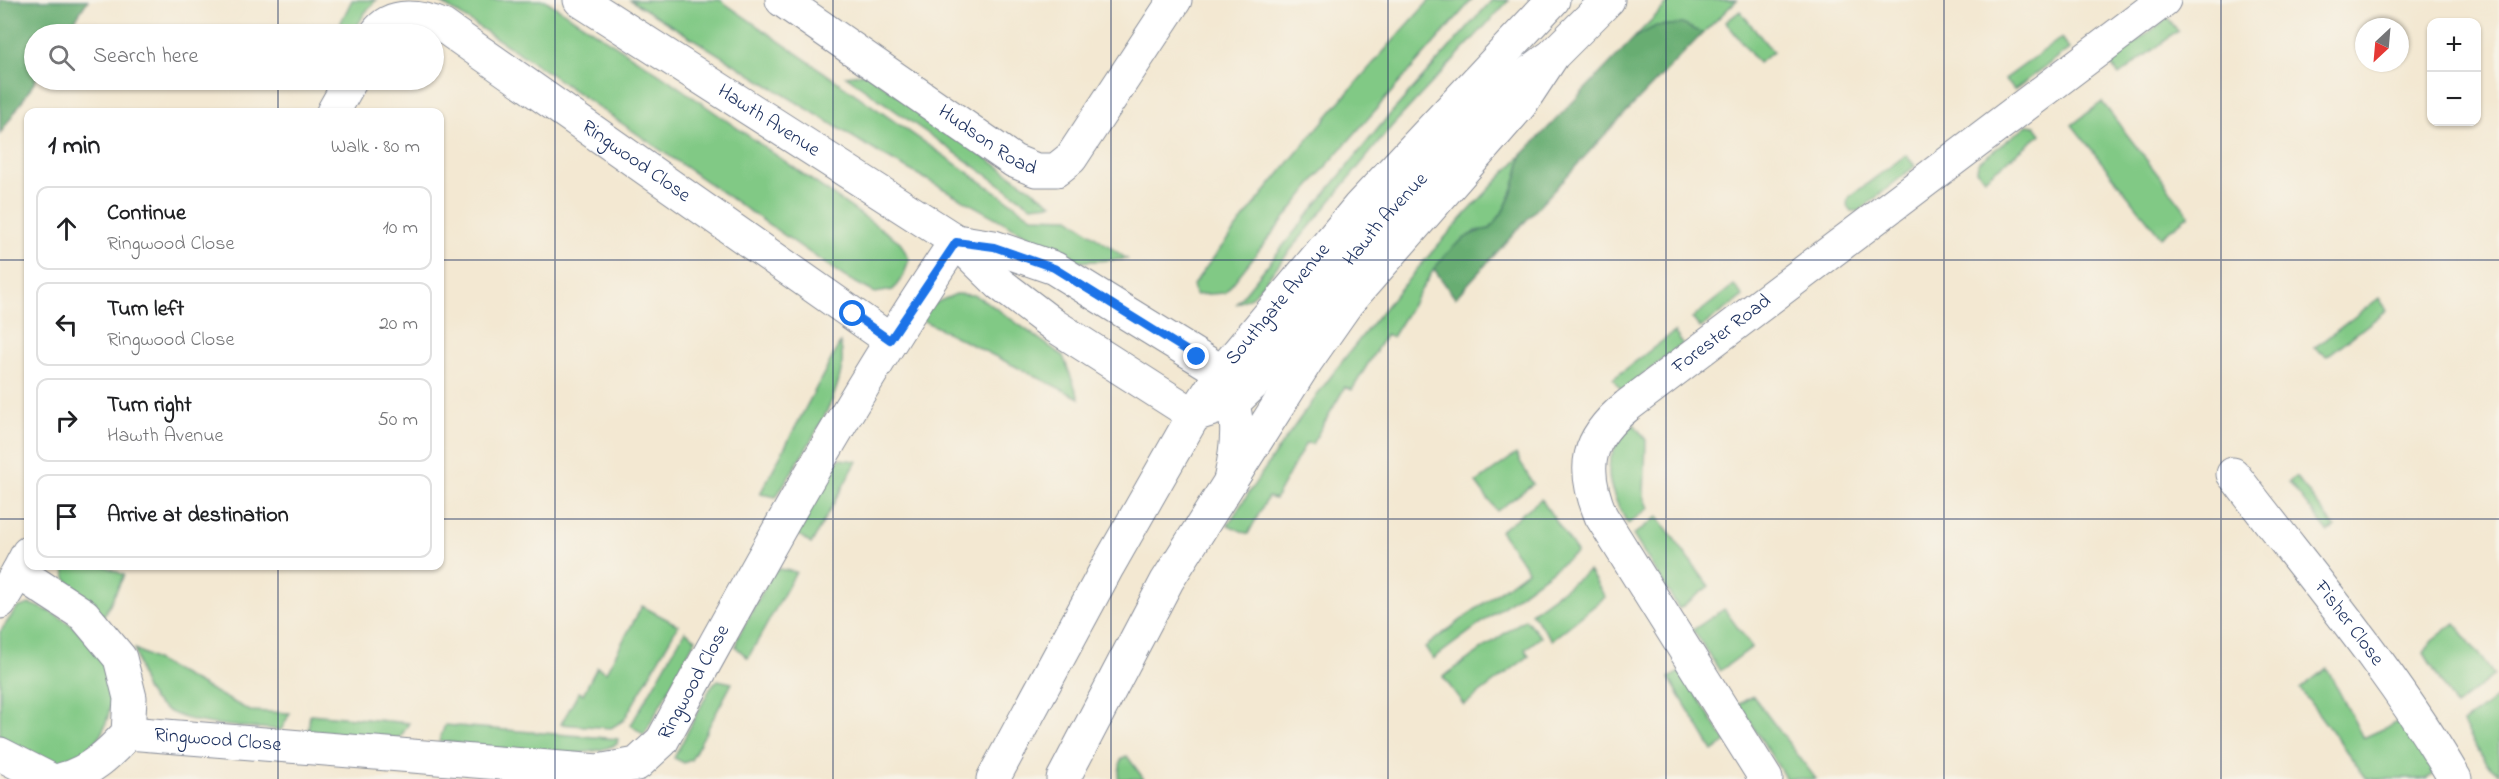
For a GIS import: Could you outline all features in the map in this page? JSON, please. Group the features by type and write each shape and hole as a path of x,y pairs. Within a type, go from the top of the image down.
{"street":[{"name":"Hawth Avenue","path":"580,0 956,242 1000,284 1055,326 1194,416"},
{"name":"Hudson Road","path":"782,0 976,137 1014,161 1036,170 1056,170 1071,158 1175,0"},
{"name":"Southgate Avenue","path":"993,779 1108,566 1194,416 1228,387 1359,207 1554,0"},
{"path":"1064,779 1142,624 1230,482 1347,303 1520,105 1553,55 1608,0"},
{"name":"Forester Road","path":"1766,779 1601,516 1591,492 1588,474 1595,443 1613,417 1627,406 2164,0"},
{"name":"Ringwood Close","path":"388,24 400,19 427,19 438,24"},
{"name":"Ringwood Close","path":"444,27 890,340"},
{"name":"Hawth Avenue","path":"956,242 994,247 1054,268 1228,387 1253,384 1286,346 1316,302 1413,187 1505,91 1553,55"},
{"path":"335,108 345,90"},
{"name":"Ringwood Close","path":"128,733 598,771 637,764 662,741 796,498 890,340 956,242"},
{"path":"1228,387 1238,444 1230,482"},
{"name":"Fisher Close","path":"2233,474 2324,594 2371,650 2424,725 2455,779"},
{"name":"Ringwood Close","path":"0,602 23,562"},
{"name":"Ringwood Close","path":"32,570 84,615 120,658 130,698 128,733 108,755 76,776 63,779"},
{"path":"0,754 49,779"}],"green space":[{"path":"0,0 88,0 72,24 24,24 24,90 29,90 0,134"},
{"path":"352,0 376,0 358,24 340,24"},
{"path":"437,0 545,0 660,74 900,242 909,259 904,275 893,290 875,293 845,277 524,56"},
{"path":"630,0 720,0 1032,217 1069,218 1127,259 1075,262 879,153"},
{"path":"1430,0 1472,0 1322,171 1225,293 1195,295 1193,285 1278,175"},
{"path":"1492,0 1509,0 1392,126 1253,296 1236,304 1385,120"},
{"path":"1671,0 1737,0 1703,33 1668,25 1635,37"},
{"path":"1740,11 1773,52 1758,63 1726,22"},
{"path":"2168,18 2178,31 2119,75 2109,62"},
{"path":"1682,24 1703,33 1611,128 1455,298 1434,269 1458,243 1472,234 1490,229 1497,221 1511,195 1522,155 1635,37 1656,26"},
{"path":"2061,38 2069,49 2014,90 2005,79"},
{"path":"866,73 1052,204 1031,206 846,76"},
{"path":"2102,102 2189,215 2161,237 2072,125"},
{"path":"2027,125 2035,126 2041,134 1984,179 1977,170 1978,163"},
{"path":"1522,155 1511,195 1497,221 1490,229 1475,231 1434,269 1392,337 1386,334 1352,390 1345,387 1312,444 1306,443 1275,499 1268,497 1248,534 1228,525 1294,426 1365,332 1441,242"},
{"path":"1906,155 1915,166 1859,211 1851,211 1847,206 1848,198"},
{"path":"1734,285 1743,296 1700,328 1692,318"},
{"path":"956,294 974,295 987,302 1063,356 1079,398 920,319 930,305"},
{"path":"2379,298 2387,310 2327,356 2314,348"},
{"path":"1674,332 1683,344 1622,391 1613,379"},
{"path":"840,343 842,360 839,380 822,422 776,497 760,494"},
{"path":"1634,424 1646,440 1644,496 1649,508 1628,524 1614,496 1609,472 1610,460 1615,448 1622,436"},
{"path":"1516,454 1533,484 1497,511 1476,483"},
{"path":"840,459 857,461 811,544 798,534 798,528 836,462"},
{"path":"2296,477 2335,527 2328,532 2289,482"},
{"path":"1541,499 1577,552 1433,659 1425,647 1528,570 1500,531"},
{"path":"1658,517 1709,586 1679,609 1633,535"},
{"path":"779,569 796,572 748,658 736,647 737,639 772,574"},
{"path":"64,570 113,570 124,575 104,616 72,588"},
{"path":"1589,571 1605,597 1552,640 1531,613"},
{"path":"30,604 63,619 78,631 100,659 107,675 110,693 109,712 103,730 97,740 83,753 61,763 39,759 0,736 0,632 17,608"},
{"path":"642,606 678,625 624,720 611,728 561,724 579,692 583,694 597,667 606,672"},
{"path":"1724,609 1752,647 1720,671 1693,630"},
{"path":"1525,619 1541,637 1525,649 1529,656 1464,705 1443,677"},
{"path":"2455,623 2494,675 2455,706 2424,653 2433,640"},
{"path":"685,631 696,639 644,735 631,725"},
{"path":"135,649 250,711 290,713 281,730 211,724 177,715 162,707 151,697 140,674"},
{"path":"2327,668 2363,738 2405,719 2436,773 2426,779 2367,779 2300,689"},
{"path":"1681,671 1726,742 1713,751 1669,678"},
{"path":"718,680 732,683 691,760 684,763 674,758 711,687"},
{"path":"1753,696 1816,779 1786,779 1739,704"},
{"path":"2496,698 2499,703 2499,774 2485,762 2463,723"},
{"path":"310,714 409,723 400,738 308,731"},
{"path":"445,725 618,739 617,744 599,750 554,754 439,741"},
{"path":"1127,756 1144,779 1118,779 1121,760"}],"route":[{"path":"853,314 890,340 956,242 994,247 1054,268 1197,357"}]}
